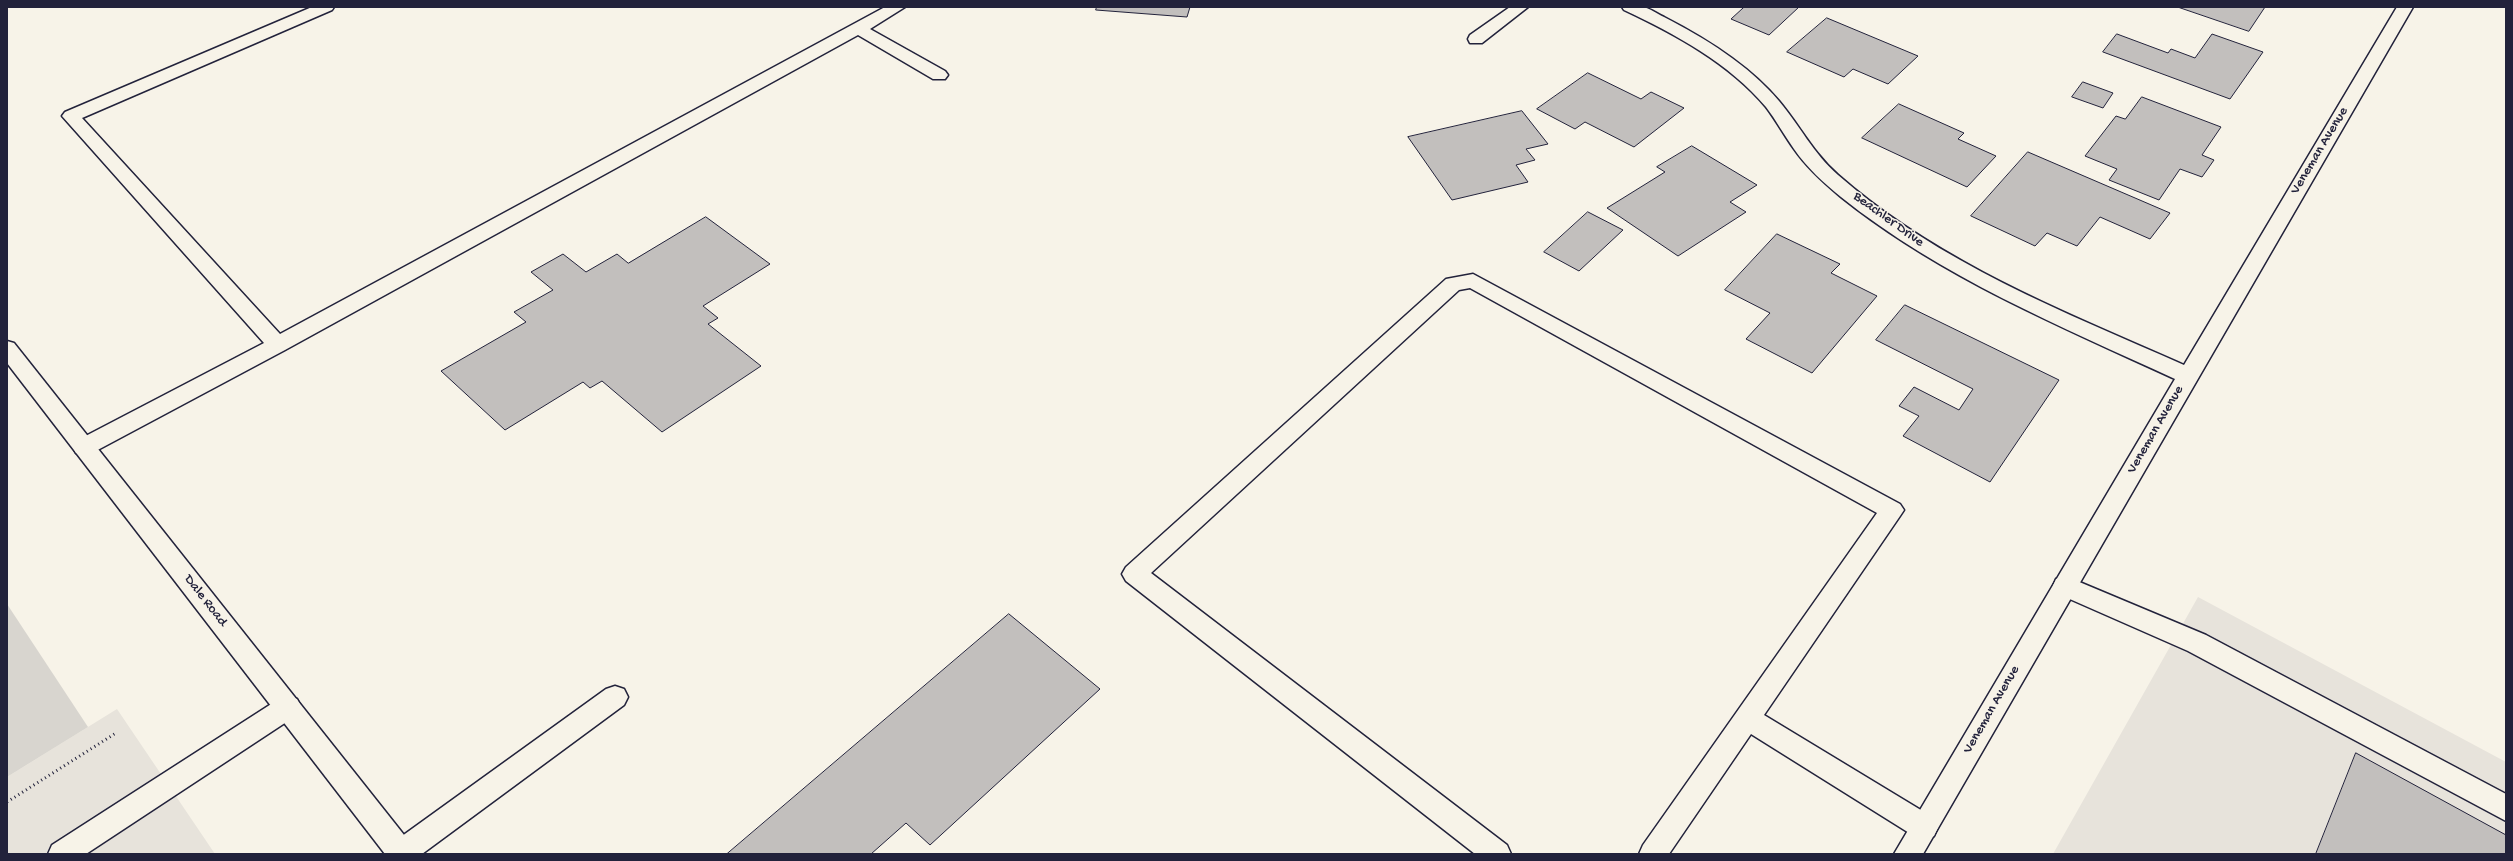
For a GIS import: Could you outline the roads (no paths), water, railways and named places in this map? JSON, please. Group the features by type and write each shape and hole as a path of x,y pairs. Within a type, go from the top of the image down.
{"street":[{"path":"278,345 70,116 326,7"},
{"path":"84,447 278,345 897,7"},
{"path":"1476,39 1520,7"},
{"name":"Beachler Drive","path":"1630,7 1685,36 1731,68 1766,97 1812,160 1868,209 1937,256 2006,293 2188,376"},
{"name":"Veneman Avenue","path":"1908,854 2405,7"},
{"path":"858,28 939,75"},
{"path":"1497,854 1134,574 1453,284 1473,281 1892,510 1653,854"},
{"name":"Dale Road","path":"7,348 402,854"},
{"path":"2065,586 2197,643 2506,808"},
{"path":"402,854 615,697"},
{"path":"62,854 288,707"},
{"path":"1747,718 1924,827"}]}
